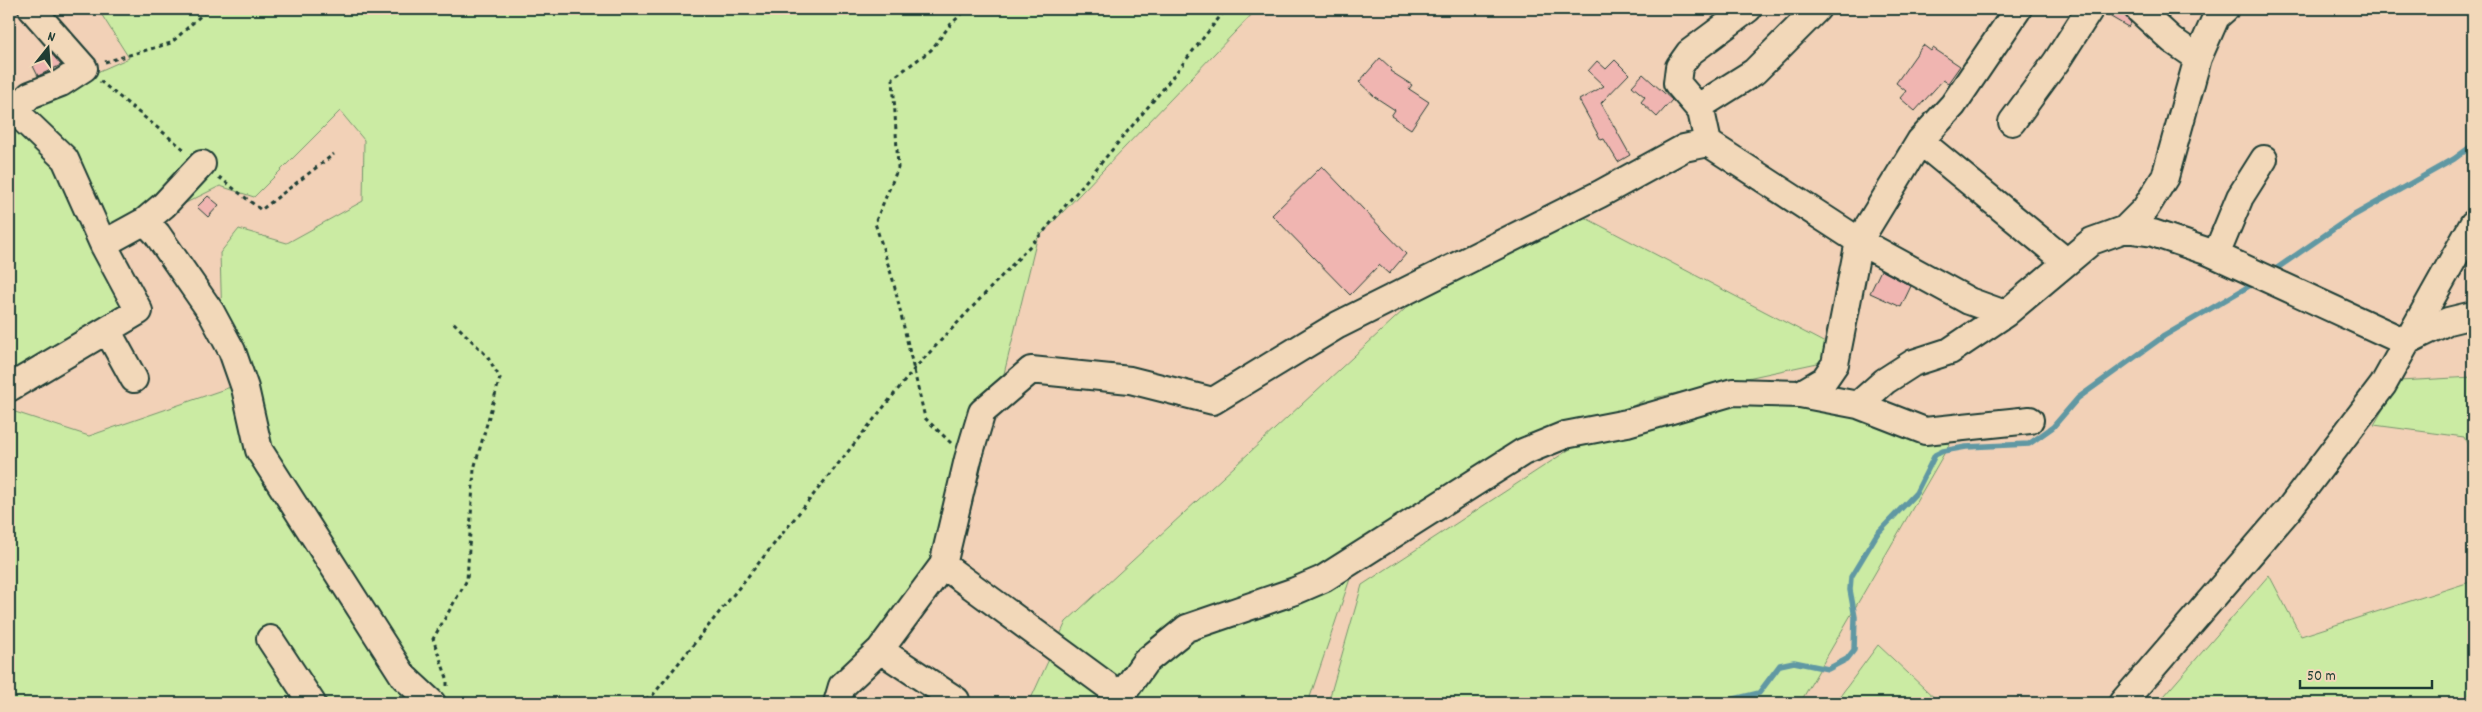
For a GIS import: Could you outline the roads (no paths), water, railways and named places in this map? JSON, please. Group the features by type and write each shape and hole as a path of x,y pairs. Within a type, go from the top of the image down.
{"street":[{"path":"9,388 139,311 103,244 65,159 11,111 30,95 62,82 84,68 32,9"},
{"path":"1708,144 1701,111 1678,83 1679,66 1689,52 1748,9"},
{"path":"1696,106 1703,104 1754,72 1817,9"},
{"path":"1800,394 1824,380 1835,364 1859,241 1920,141 1954,105 2018,9"},
{"path":"2012,122 2056,62 2090,9"},
{"path":"2138,9 2172,40 2198,58"},
{"path":"1858,405 1885,381 1913,363 1950,351 2006,314 2092,241 2125,229 2145,209 2165,177 2198,58 2216,17 2225,9"},
{"path":"1920,141 2067,262"},
{"path":"836,703 842,686 880,650 943,565 968,459 982,412 1031,370 1130,380 1213,401 1338,325 1600,194 1684,148 1708,144 1859,241 1969,301 2006,314"},
{"path":"2216,256 2240,197 2264,159"},
{"path":"103,244 145,221 164,205 202,164"},
{"path":"145,221 157,234 211,312 232,351 245,388 258,450 404,677 439,699"},
{"path":"2122,703 2289,510 2383,385 2405,342 2473,224"},
{"path":"2125,229 2153,233 2216,256 2405,342"},
{"path":"2405,342 2448,321 2473,315"},
{"path":"107,330 134,379"},
{"path":"943,565 1118,699 1145,662 1187,628 1295,591 1323,579 1523,452 1565,435 1627,424 1733,392 1800,394 1858,405 1925,431 2030,420"},
{"path":"270,639 312,703"},
{"path":"880,650 956,700"}],"waterway":[{"path":"2270,273 2351,217 2454,159 2473,145"},
{"path":"1718,703 1759,693 1780,665 1794,662 1828,669 1847,659 1854,650 1855,617 1850,590 1851,577 1877,534 1916,493 1935,455 1943,451 1966,447 2029,444 2053,427 2078,398 2164,336 2256,282"}]}
